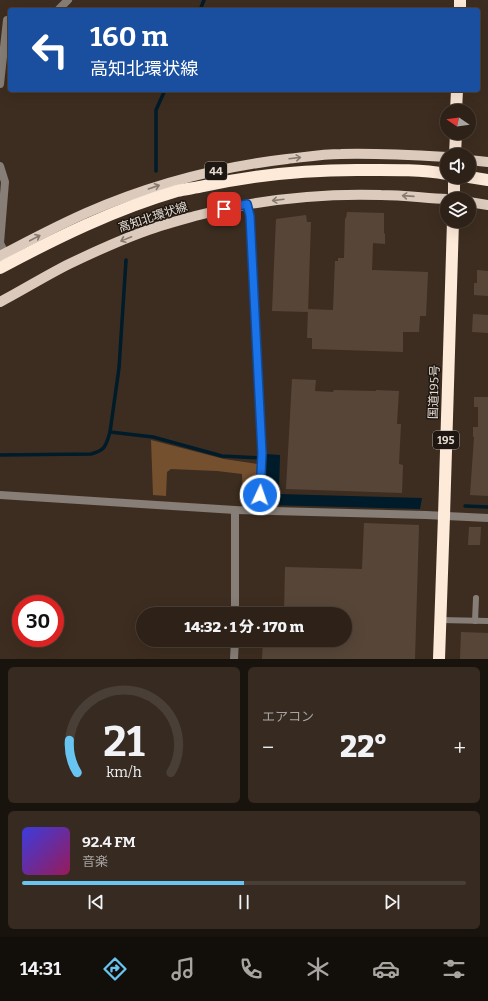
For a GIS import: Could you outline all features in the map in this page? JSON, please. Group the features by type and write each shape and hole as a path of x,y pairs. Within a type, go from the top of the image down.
{"highway":[{"path":"456,104 457,92"},
{"path":"0,268 92,222 135,205 178,191 224,181 273,174 326,170 384,170 440,173"},
{"path":"476,178 488,180"},
{"name":"国道195号","path":"439,659 453,228"}],"main road":[{"name":"44","path":"3,255 45,232 126,196 165,184 221,170 306,156 380,154 440,157"},
{"path":"476,161 488,162"},
{"name":"高知北環状線","path":"0,302 68,265 142,232 175,221 247,204 308,196 381,195 440,199"},
{"path":"476,203 488,205"}],"street":[{"path":"60,8 68,0"},
{"path":"0,84 8,20"},
{"path":"0,166 5,182 0,243 3,255"},
{"path":"247,204 250,216 262,453 259,511"},
{"path":"0,495 235,510 488,518"},
{"path":"235,510 235,607"},
{"path":"234,659 235,647"}],"lane":[{"path":"475,621 476,598"},
{"path":"440,620 488,621"}],"shaded area":[{"path":"151,440 224,459 257,464 255,502 243,500 242,474 217,471 171,469 167,472 166,496 153,495"}],"water":[{"path":"266,454 280,455 279,494 422,498 420,509 269,505 263,502"}],"building":[{"path":"347,212 384,213 385,244 373,243 372,270 428,272 426,316 420,316 419,332 403,332 403,352 312,349 312,338 307,338 308,309 333,310 335,261 338,261 338,258 344,258 345,218"},
{"path":"306,215 307,222 311,222 308,312 272,311 276,219"},
{"path":"477,270 488,271 488,296 474,295 474,283 477,283"},
{"path":"473,314 488,315 488,333 472,332"},
{"path":"292,379 316,380 315,391 399,391 397,424 401,424 399,464 403,465 402,493 286,489"},
{"path":"474,397 488,397 488,496 470,495 474,437 473,427 478,427 478,407 474,407"},
{"path":"364,523 419,525 415,659 262,659 263,647 352,647 352,607 284,607 285,567 362,569"},
{"path":"469,527 481,527 480,545 468,545"},
{"path":"461,632 488,633 488,659 460,659"}],"waterway":[{"path":"201,8 204,0"},
{"path":"156,171 156,110 164,92"},
{"path":"110,432 119,368 126,260"},
{"path":"0,455 91,454 103,449 110,432 153,437 222,456 262,458"},
{"path":"465,506 488,507"}],"route":[{"path":"224,209 247,204 250,216 262,453 260,495"}]}
